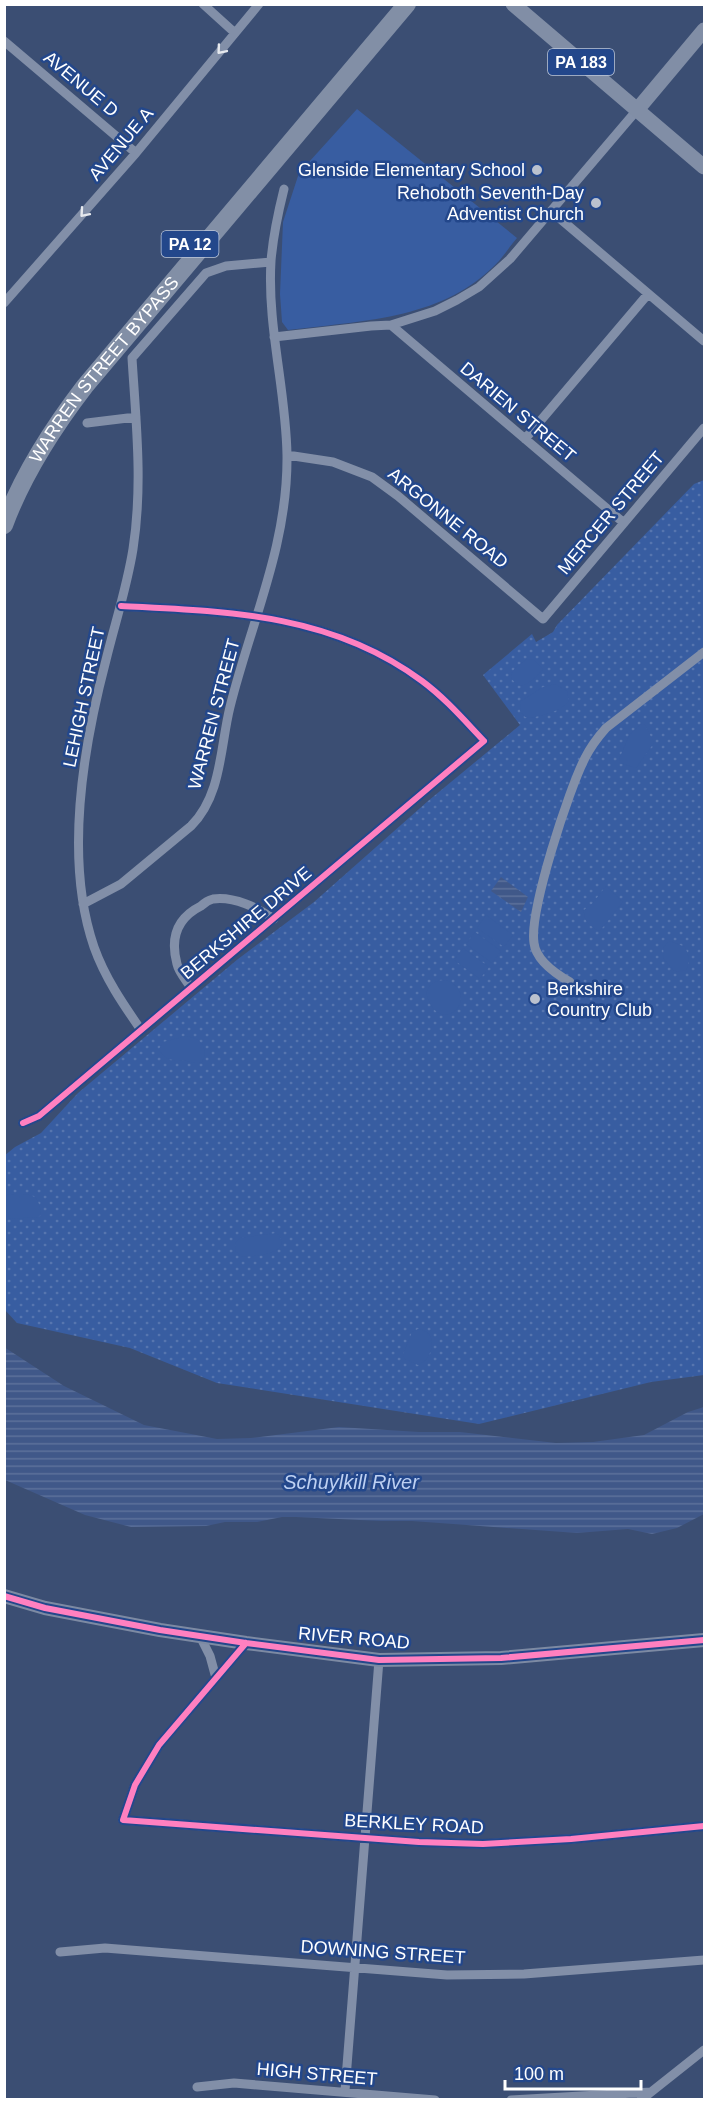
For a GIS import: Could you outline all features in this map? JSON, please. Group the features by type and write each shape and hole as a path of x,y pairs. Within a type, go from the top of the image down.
{"highway":[{"name":"WARREN STREET BYPASS","path":"4,496 34,439 76,379 393,4"},
{"name":"WARREN STREET BYPASS","path":"4,525 35,460 63,415 85,386 407,4"}],"main road":[{"name":"PA 183","path":"513,4 705,167"},
{"path":"638,110 705,30"}],"street":[{"path":"203,4 235,33"},
{"name":"AVENUE A","path":"4,303 136,153 259,4"},
{"name":"AVENUE D","path":"4,41 136,153"},
{"path":"274,337 371,326 391,326 435,311 457,300 479,286 510,259 638,110"},
{"name":"WARREN STREET","path":"83,904 121,884 198,819 214,790 229,709 276,555 283,507 287,455 274,337 271,262 273,237 284,189"},
{"path":"551,211 705,341"},
{"name":"LEHIGH STREET","path":"141,1030 115,992 101,965 89,931 83,904 78,850 85,769 99,691 121,606 133,547 138,505 139,465 132,358 210,270 226,266 271,262"},
{"path":"525,439 648,294"},
{"name":"DARIEN STREET","path":"391,326 624,523"},
{"path":"87,423 136,417"},
{"name":"MERCER STREET","path":"543,619 705,428"},
{"name":"ARGONNE ROAD","path":"287,455 333,462 372,477 398,496 543,619"},
{"path":"121,606 258,615"},
{"name":"BERKSHIRE DRIVE","path":"23,1123 39,1116 484,741 438,694 398,665 354,642 327,632 294,622 258,615"},
{"path":"570,982 555,973 543,961 534,943 541,890 584,759 606,728 705,652"},
{"path":"191,988 178,967 174,949 177,931 187,913 212,899 227,899 259,909 274,919"},
{"name":"RIVER ROAD","path":"4,1596 69,1612 200,1636 379,1660 501,1658 705,1640"},
{"path":"200,1636 210,1656 216,1678"},
{"path":"216,1678 246,1643"},
{"path":"345,2091 379,1660"},
{"name":"BERKLEY ROAD","path":"216,1678 159,1745 135,1785 123,1820 452,1844 513,1843 705,1826"},
{"name":"DOWNING STREET","path":"60,1952 105,1948 422,1974 482,1975 705,1960"},
{"path":"641,2100 705,2050"},
{"name":"HIGH STREET","path":"197,2087 234,2083 435,2100"},
{"path":"512,2100 651,2091"}],"shaded area":[{"path":"357,109 517,238 493,267 472,285 448,298 397,315 288,330 282,322 280,294 283,222 299,173"},
{"name":"Berkshire Country Club","path":"704,480 704,1375 651,1382 479,1424 217,1383 130,1348 17,1323 5,1310 4,1156 15,1147 41,1133 78,1093 238,959 314,902 428,801 520,725 483,675 532,634 536,642 553,632 557,625 694,484"},
{"path":"527,659 534,660 543,669 527,684 521,686 512,679 511,675 515,668"},
{"path":"555,684 567,691 569,701 552,712 532,718 525,717 520,711 521,701 543,687"},
{"path":"641,724 645,725 654,743 636,768 620,763 619,759 630,734"},
{"path":"606,886 623,902 599,931 588,923 584,910 593,903"},
{"path":"486,915 513,935 504,947 477,928"},
{"path":"475,932 501,951 492,963 466,944"},
{"path":"670,941 685,947 689,959 686,970 679,972 673,970 664,959 663,947"},
{"path":"463,948 489,967 480,979 454,960"},
{"path":"446,980 457,987 461,996 460,1004 455,1011 448,1014 440,1013 432,1007 426,993 433,983"},
{"path":"186,1036 202,1044 205,1052 202,1062 171,1060 159,1049 163,1042"},
{"path":"10,1194 36,1198 41,1215 9,1219 5,1196"},
{"path":"277,1233 281,1245 277,1250 242,1257 236,1252 235,1243 240,1238"},
{"path":"418,1329 429,1335 432,1346 428,1357 418,1365 405,1359 403,1355 412,1332"}],"water":[{"path":"501,877 528,897 521,912 491,891"},
{"name":"Schuylkill River","path":"4,1347 64,1386 144,1425 217,1439 251,1438 339,1427 460,1432 556,1443 593,1442 644,1435 688,1412 704,1407 704,1514 677,1528 652,1534 628,1529 577,1533 412,1521 296,1517 257,1522 225,1522 206,1526 131,1527 85,1515 5,1480"}],"cycle path":[{"path":"23,1123 39,1116 484,741 422,681 388,659 352,642 315,629 240,614 121,606"},
{"path":"4,1596 45,1608 160,1630 379,1660 501,1658 704,1640"},
{"path":"246,1643 159,1745 135,1785 123,1820 419,1842 483,1844 571,1839 704,1826"}],"place":[{"name":"Glenside Elementary School","path":"537,170"},
{"name":"Rehoboth Seventh-Day Adventist Church","path":"596,203"},
{"name":"Berkshire Country Club","path":"535,999"}]}
